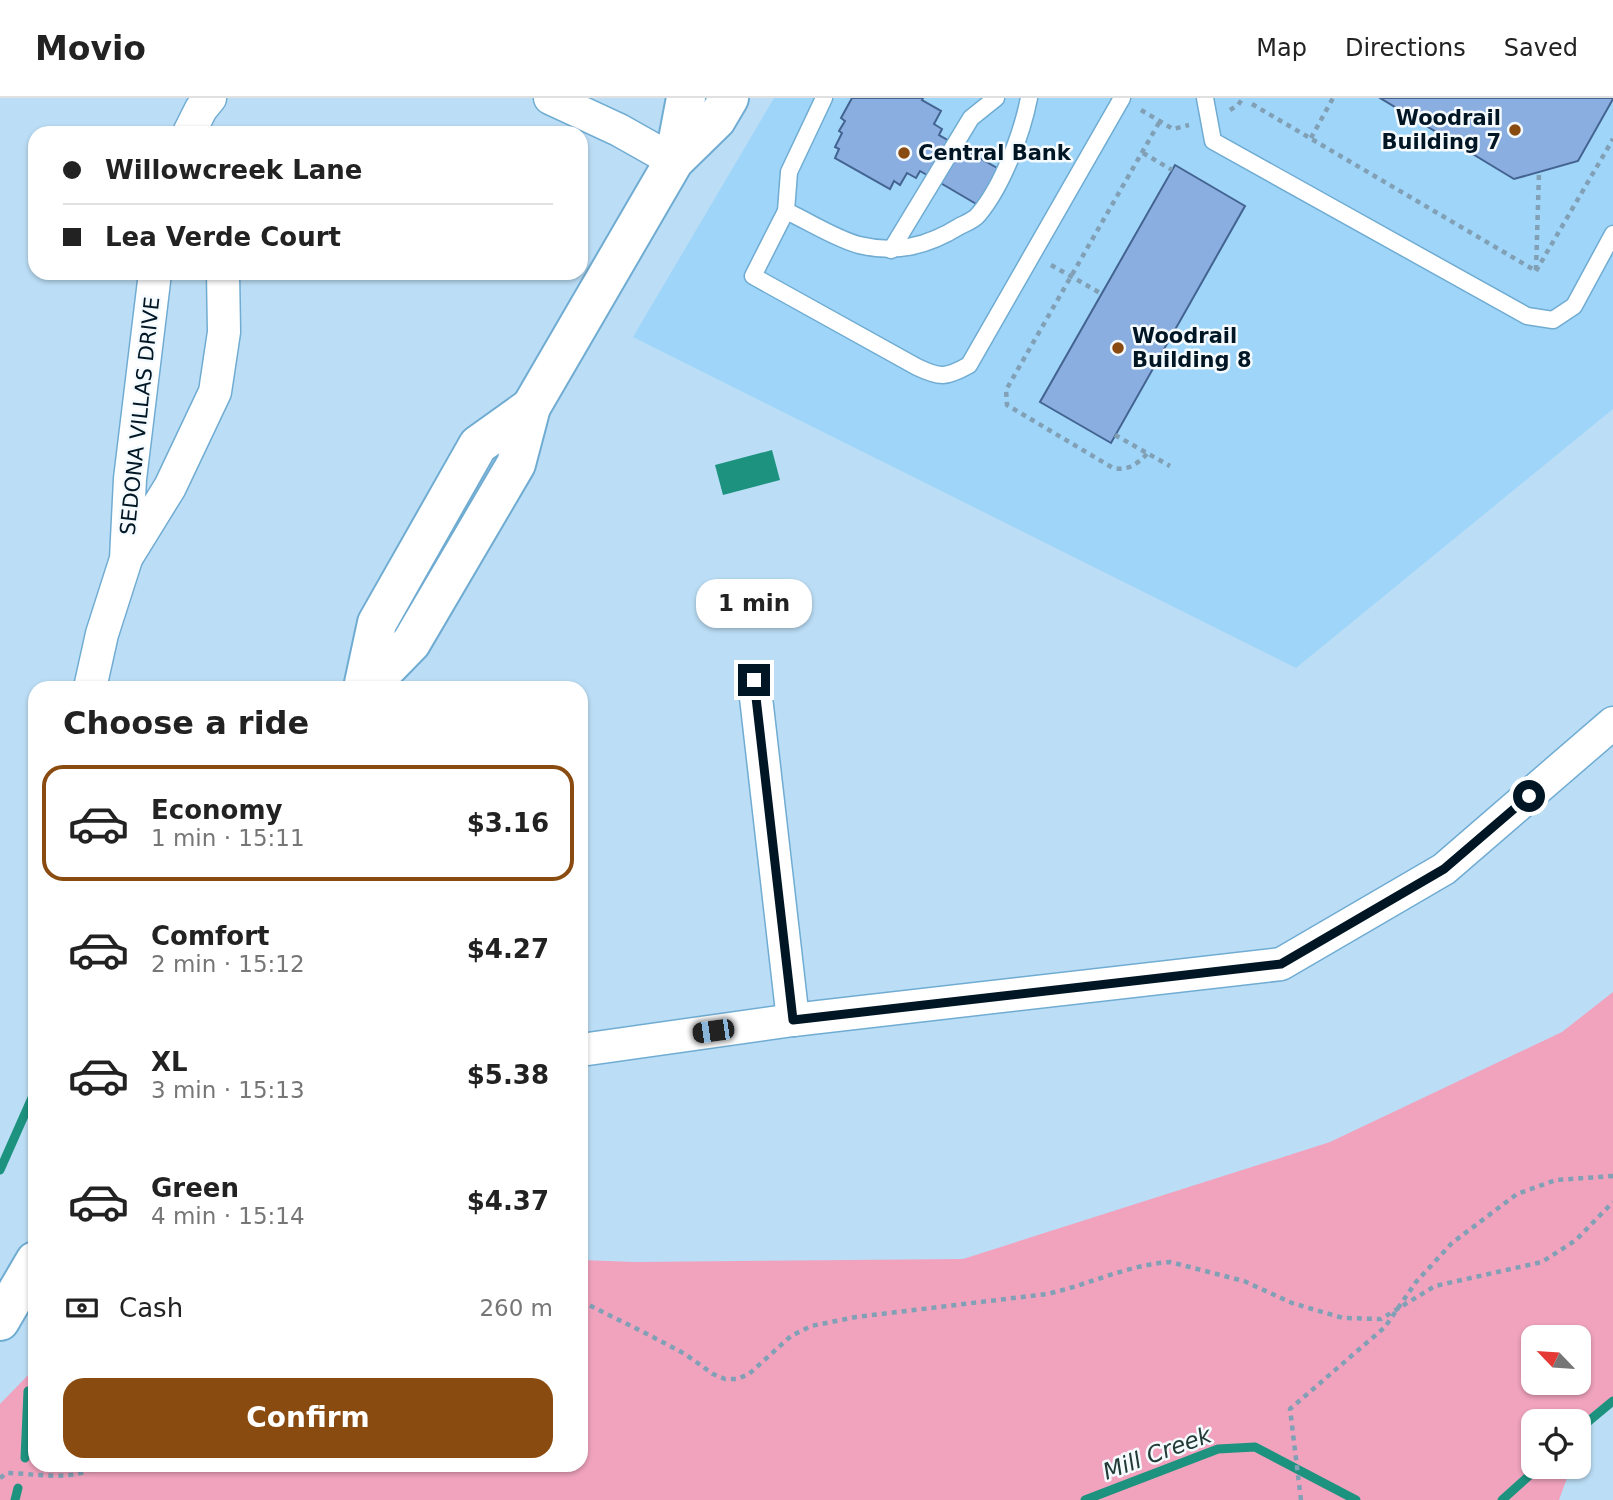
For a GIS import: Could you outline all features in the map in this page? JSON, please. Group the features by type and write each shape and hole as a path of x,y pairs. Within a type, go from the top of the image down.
{"main road":[{"path":"674,160 686,98"},
{"path":"372,681 411,643 516,464 531,407 674,160 716,120 729,98"},
{"path":"0,1321 28,1273"}],"street":[{"path":"192,126 210,98"},
{"path":"550,98 619,130 674,160"},
{"name":"SEDONA VILLAS DRIVE","path":"126,559 130,479 154,280"},
{"name":"SEDONA VILLAS DRIVE","path":"92,681 102,634 126,559 170,487 215,392 224,332 223,280"},
{"path":"754,680 793,1020"},
{"path":"588,1049 793,1020 1281,964 1444,869 1613,723"}],"lane":[{"path":"824,98 789,173 786,211 753,276 935,376 951,375 969,365 1122,98"},
{"path":"891,250 971,118 996,98"},
{"path":"786,211 857,245 891,250 915,247 940,239 977,216 1004,173 1024,122 1029,98"},
{"path":"1205,98 1213,141 1527,316 1553,320 1574,306 1613,234"}],"path":[{"path":"1311,138 1333,98"},
{"path":"1252,104 1536,271"},
{"path":"1147,453 1131,467 1121,470 1113,468 1007,405 1006,390 1160,121"},
{"path":"1536,271 1613,139"},
{"path":"1143,153 1172,170"},
{"path":"1536,271 1539,172"},
{"path":"1033,254 1102,294"},
{"path":"1115,435 1170,466"},
{"path":"1301,1500 1290,1409 1385,1327 1416,1282 1452,1243 1517,1194 1556,1180 1613,1176"},
{"path":"588,1304 685,1354 713,1374 725,1379 737,1379 749,1374 791,1336 811,1326 856,1317 1047,1294 1068,1290 1142,1265 1157,1263 1170,1262 1244,1281 1292,1303 1343,1318 1381,1319 1436,1286 1542,1262 1576,1240 1613,1202"},
{"path":"0,1478 7,1473 75,1476 89,1472"}],"shaded area":[{"path":"774,98 1613,98 1613,409 1296,668 633,337"},
{"path":"772,450 780,480 723,495 715,465"},
{"path":"1613,992 1613,1401 1591,1420 1591,1409 1521,1409 1521,1479 1567,1479 1559,1500 0,1500 0,1404 28,1375 28,1472 588,1472 588,1260 963,1259 1330,1142 1562,1032"}],"building":[{"name":"Central Bank","path":"852,98 923,98 922,100 941,111 934,124 942,129 939,135 999,169 978,205 920,171 916,178 907,173 900,185 894,181 890,189 835,158 839,149 835,147 842,133 839,131 845,121 841,118"},
{"name":"Woodrail Building 7","path":"1380,98 1613,99 1578,161 1514,179"},
{"name":"Woodrail Building 8","path":"1175,165 1245,206 1111,443 1040,402"}],"waterway":[{"path":"0,1170 28,1107"},
{"path":"25,1458 28,1391"},
{"name":"Mill Creek","path":"1591,1419 1613,1401"},
{"name":"Mill Creek","path":"1085,1500 1218,1449 1255,1447 1356,1500"},
{"name":"Mill Creek","path":"1502,1500 1525,1479"},
{"path":"15,1500 18,1488"}],"place":[{"name":"Woodrail Building 7","path":"1515,130"},
{"name":"Central Bank","path":"904,153"},
{"name":"Woodrail Building 8","path":"1118,348"}],"route":[{"path":"754,680 793,1020 1281,964 1444,869 1529,796"}]}
